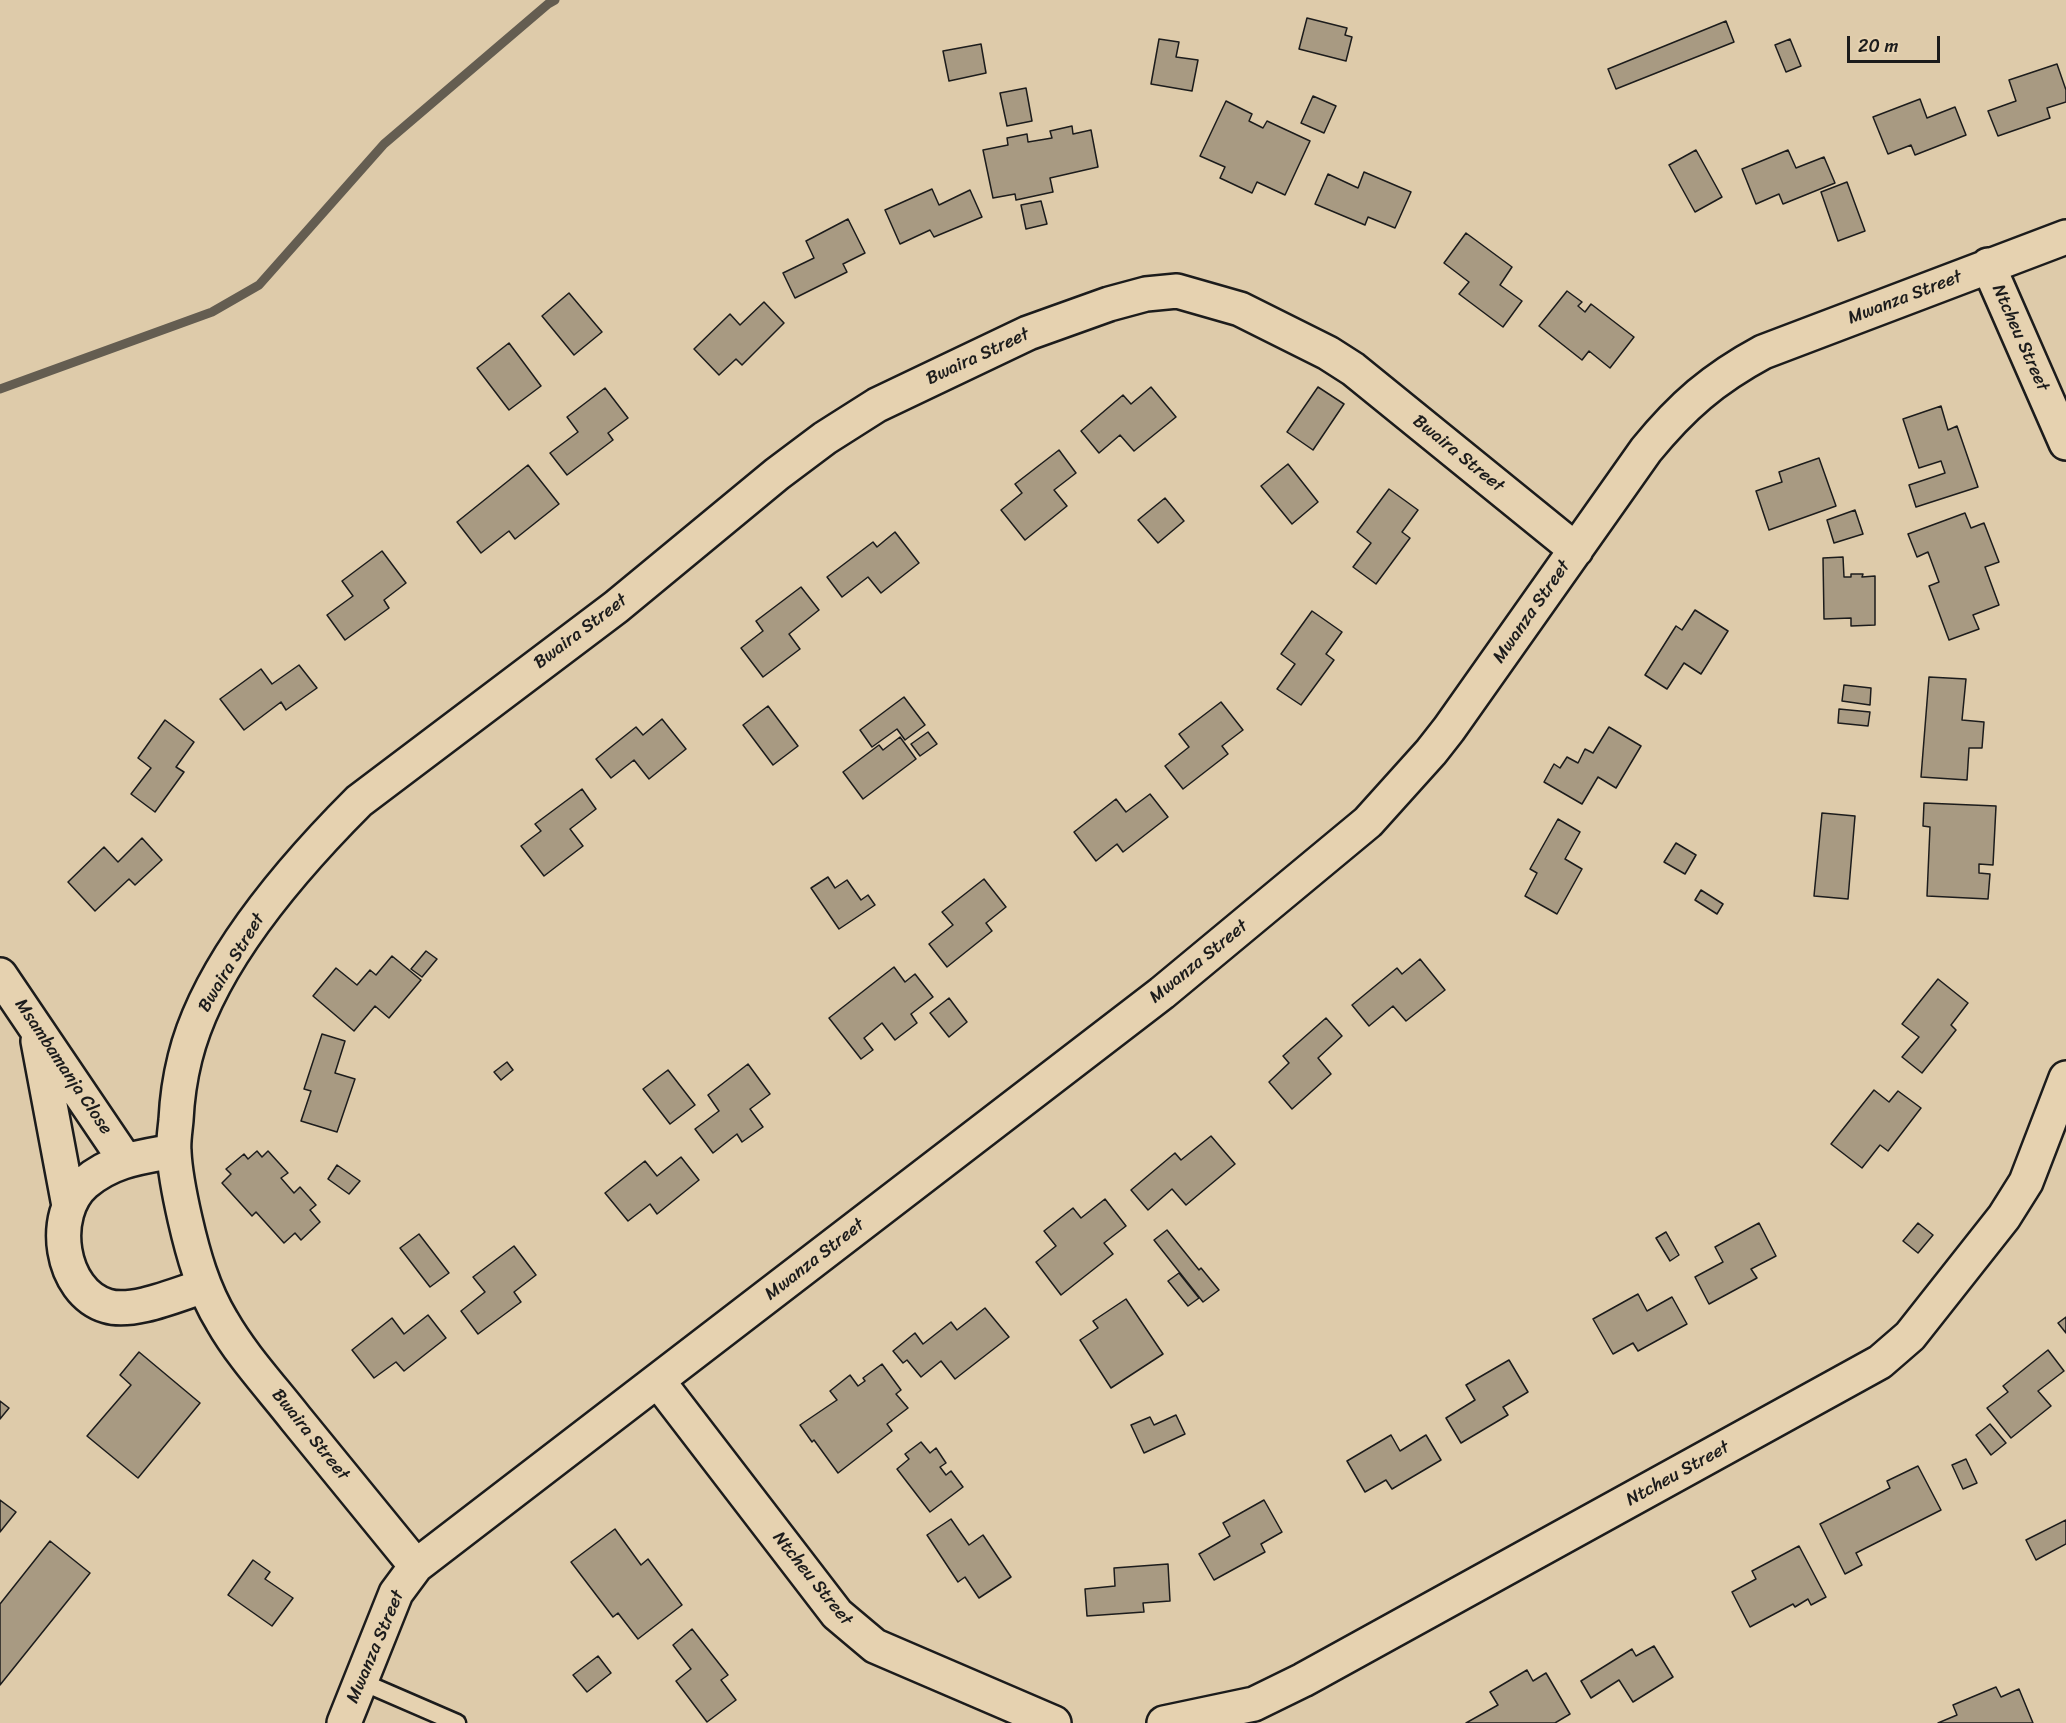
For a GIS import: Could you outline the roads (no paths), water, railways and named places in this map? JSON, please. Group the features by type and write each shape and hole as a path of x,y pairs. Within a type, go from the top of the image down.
{"street":[{"name":"Mwanza Street","path":"344,1723 396,1593 416,1566 1162,993 1368,822 1449,729 1646,450 1690,401 1736,367 1763,352 2066,237"},
{"name":"Ntcheu Street","path":"1988,265 2066,443"},
{"name":"Bwaira Street","path":"416,1566 251,1363 222,1322 204,1286 190,1241 180,1199 174,1151 177,1101 185,1057 199,1017 218,979 246,933 283,883 322,838 359,801 616,607 777,474 825,438 877,405 1028,333 1109,304 1146,294 1177,291 1239,309 1328,353 1353,369 1576,550"},
{"name":"Msambamanja Close","path":"0,975 125,1160"},
{"path":"36,1028 69,1206 64,1233 66,1257 75,1281 87,1297 108,1307 134,1307 204,1286"},
{"name":"Ntcheu Street","path":"1164,1723 1254,1704 1303,1680 1880,1362 1910,1336 2004,1217 2026,1182 2066,1078"},
{"path":"69,1206 83,1185 102,1172 125,1160 174,1151"},
{"name":"Ntcheu Street","path":"658,1381 837,1614 856,1632 875,1646 1054,1723"}],"lane":[{"path":"360,1681 456,1723"}],"waterway":[{"path":"0,389 212,312 259,285 384,144 555,0"}]}
